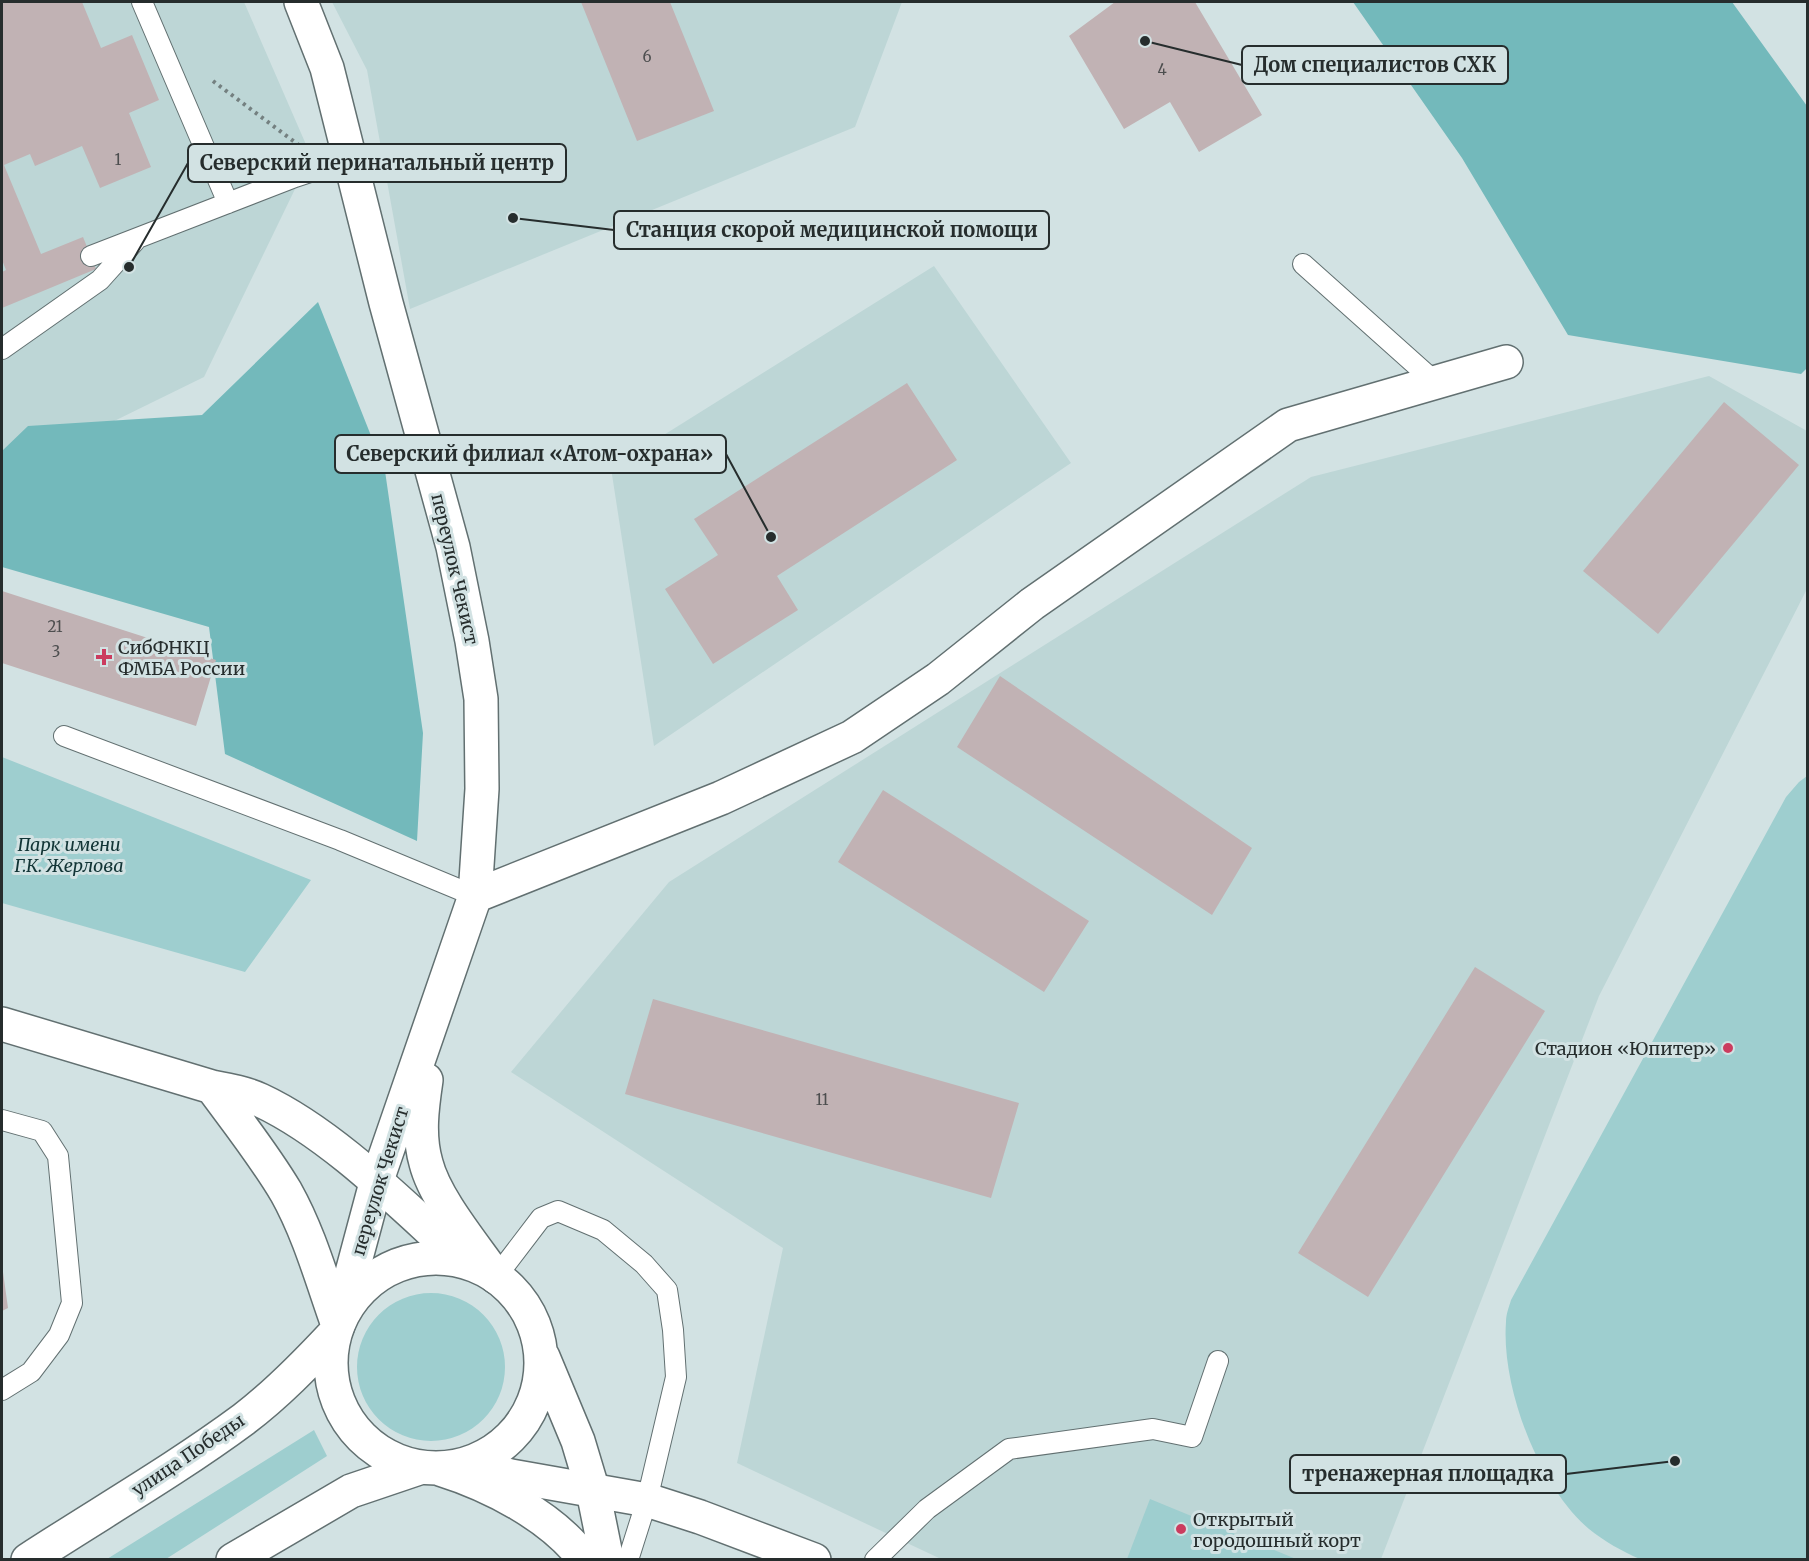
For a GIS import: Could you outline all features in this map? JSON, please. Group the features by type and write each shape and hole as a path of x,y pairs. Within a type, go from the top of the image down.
{"street":[{"name":"переулок Чекист","path":"301,2 327,68 386,303 453,547 481,699 482,789 475,896 376,1183 336,1329"},
{"path":"475,896 721,798 852,737 938,679 1032,604 1288,425 1506,362"},
{"path":"2,1024 261,1100 335,1148 464,1261"},
{"name":"переулок Чекист","path":"426,1039 427,1076 421,1127 425,1162 431,1180 446,1206 496,1277"},
{"path":"212,1087 286,1192 307,1235 336,1329"},
{"path":"607,1560 593,1491 578,1441 541,1353 536,1331 526,1310 513,1292 496,1277 464,1261 433,1258 403,1263 375,1276 358,1292 344,1311 336,1329 330,1369 332,1386 346,1418 369,1445 383,1455 399,1462 511,1476 593,1491 647,1500 814,1560"},
{"name":"улица Победы","path":"28,1560 244,1419 276,1393 336,1329"},
{"path":"233,1560 351,1491 492,1453 520,1427 531,1410 538,1392 541,1353"},
{"path":"442,1467 468,1478 531,1512 560,1532 585,1560"}],"lane":[{"path":"142,2 228,203"},
{"path":"91,256 296,177 350,159"},
{"path":"2,349 100,280 137,239"},
{"path":"1303,264 1435,382"},
{"path":"64,736 340,840 475,896"},
{"path":"2,1120 42,1131 58,1156 72,1303 59,1335 31,1372 2,1390"},
{"path":"496,1277 541,1218 558,1211 603,1230 644,1264 667,1290 673,1330 676,1377 647,1500 628,1560"},
{"path":"874,1560 927,1509 1009,1449 1153,1429 1192,1437 1218,1361"}],"path":[{"path":"213,81 305,150"}],"shaded area":[{"path":"2,2 244,2 311,156 204,377 2,476"},
{"path":"332,2 902,2 855,127 410,309 367,70"},
{"path":"1353,2 1732,2 1807,106 1807,368 1801,374 1568,335 1462,158"},
{"path":"934,266 1071,463 654,746 611,468"},
{"path":"318,302 385,471 423,733 417,841 225,754 209,627 2,567 2,451 28,426 202,415"},
{"path":"1709,376 1807,431 1807,589 1599,996 1381,1559 941,1559 737,1463 783,1248 511,1072 669,882 1311,477"}],"green space":[{"name":"Парк имени Г.К. Жерлова","path":"2,757 311,880 245,972 2,903"},
{"name":"Стадион «Юпитер»","path":"1807,776 1807,1559 1640,1559 1614,1546 1589,1529 1571,1511 1539,1462 1517,1405 1510,1376 1506,1348 1507,1313 1511,1300 1786,797"},
{"path":"431,1293 459,1299 483,1315 499,1339 505,1367 499,1395 483,1419 459,1435 431,1441 403,1435 379,1419 363,1395 357,1367 363,1339 379,1315 403,1299"},
{"path":"314,1430 327,1456 166,1559 107,1559"},
{"name":"Открытый городошный корт","path":"1150,1499 1296,1559 1127,1559"}],"building":[{"path":"2,2 82,2 101,48 132,35 159,100 129,113 151,167 100,188 82,146 35,166 30,154 4,165 41,254 83,237 96,269 2,308 2,272 6,270 2,260"},
{"path":"581,2 670,2 714,111 637,141"},
{"path":"1115,2 1195,2 1262,115 1199,152 1170,102 1124,129 1069,36"},
{"path":"907,383 957,460 777,576 798,610 713,664 665,589 718,555 694,519"},
{"path":"1724,402 1799,465 1658,634 1583,571"},
{"path":"2,591 216,660 196,726 2,663"},
{"path":"1000,676 1252,848 1212,915 957,747"},
{"path":"883,790 1089,921 1044,992 838,862"},
{"path":"1475,967 1545,1011 1368,1297 1298,1253"},
{"path":"653,999 1019,1103 991,1198 625,1094"},
{"path":"2,1272 8,1308 2,1311"}],"place":[{"name":"Дом специалистов СХК","path":"1145,41"},
{"name":"Станция скорой медицинской помощи","path":"513,218"},
{"name":"Северский перинатальный центр","path":"129,267"},
{"name":"Северский филиал «Атом-охрана»","path":"771,537"},
{"name":"СибФНКЦ ФМБА России","path":"104,657"},
{"name":"Стадион «Юпитер»","path":"1728,1048"},
{"name":"тренажерная площадка","path":"1675,1461"},
{"name":"Открытый городошный корт","path":"1181,1529"}]}
